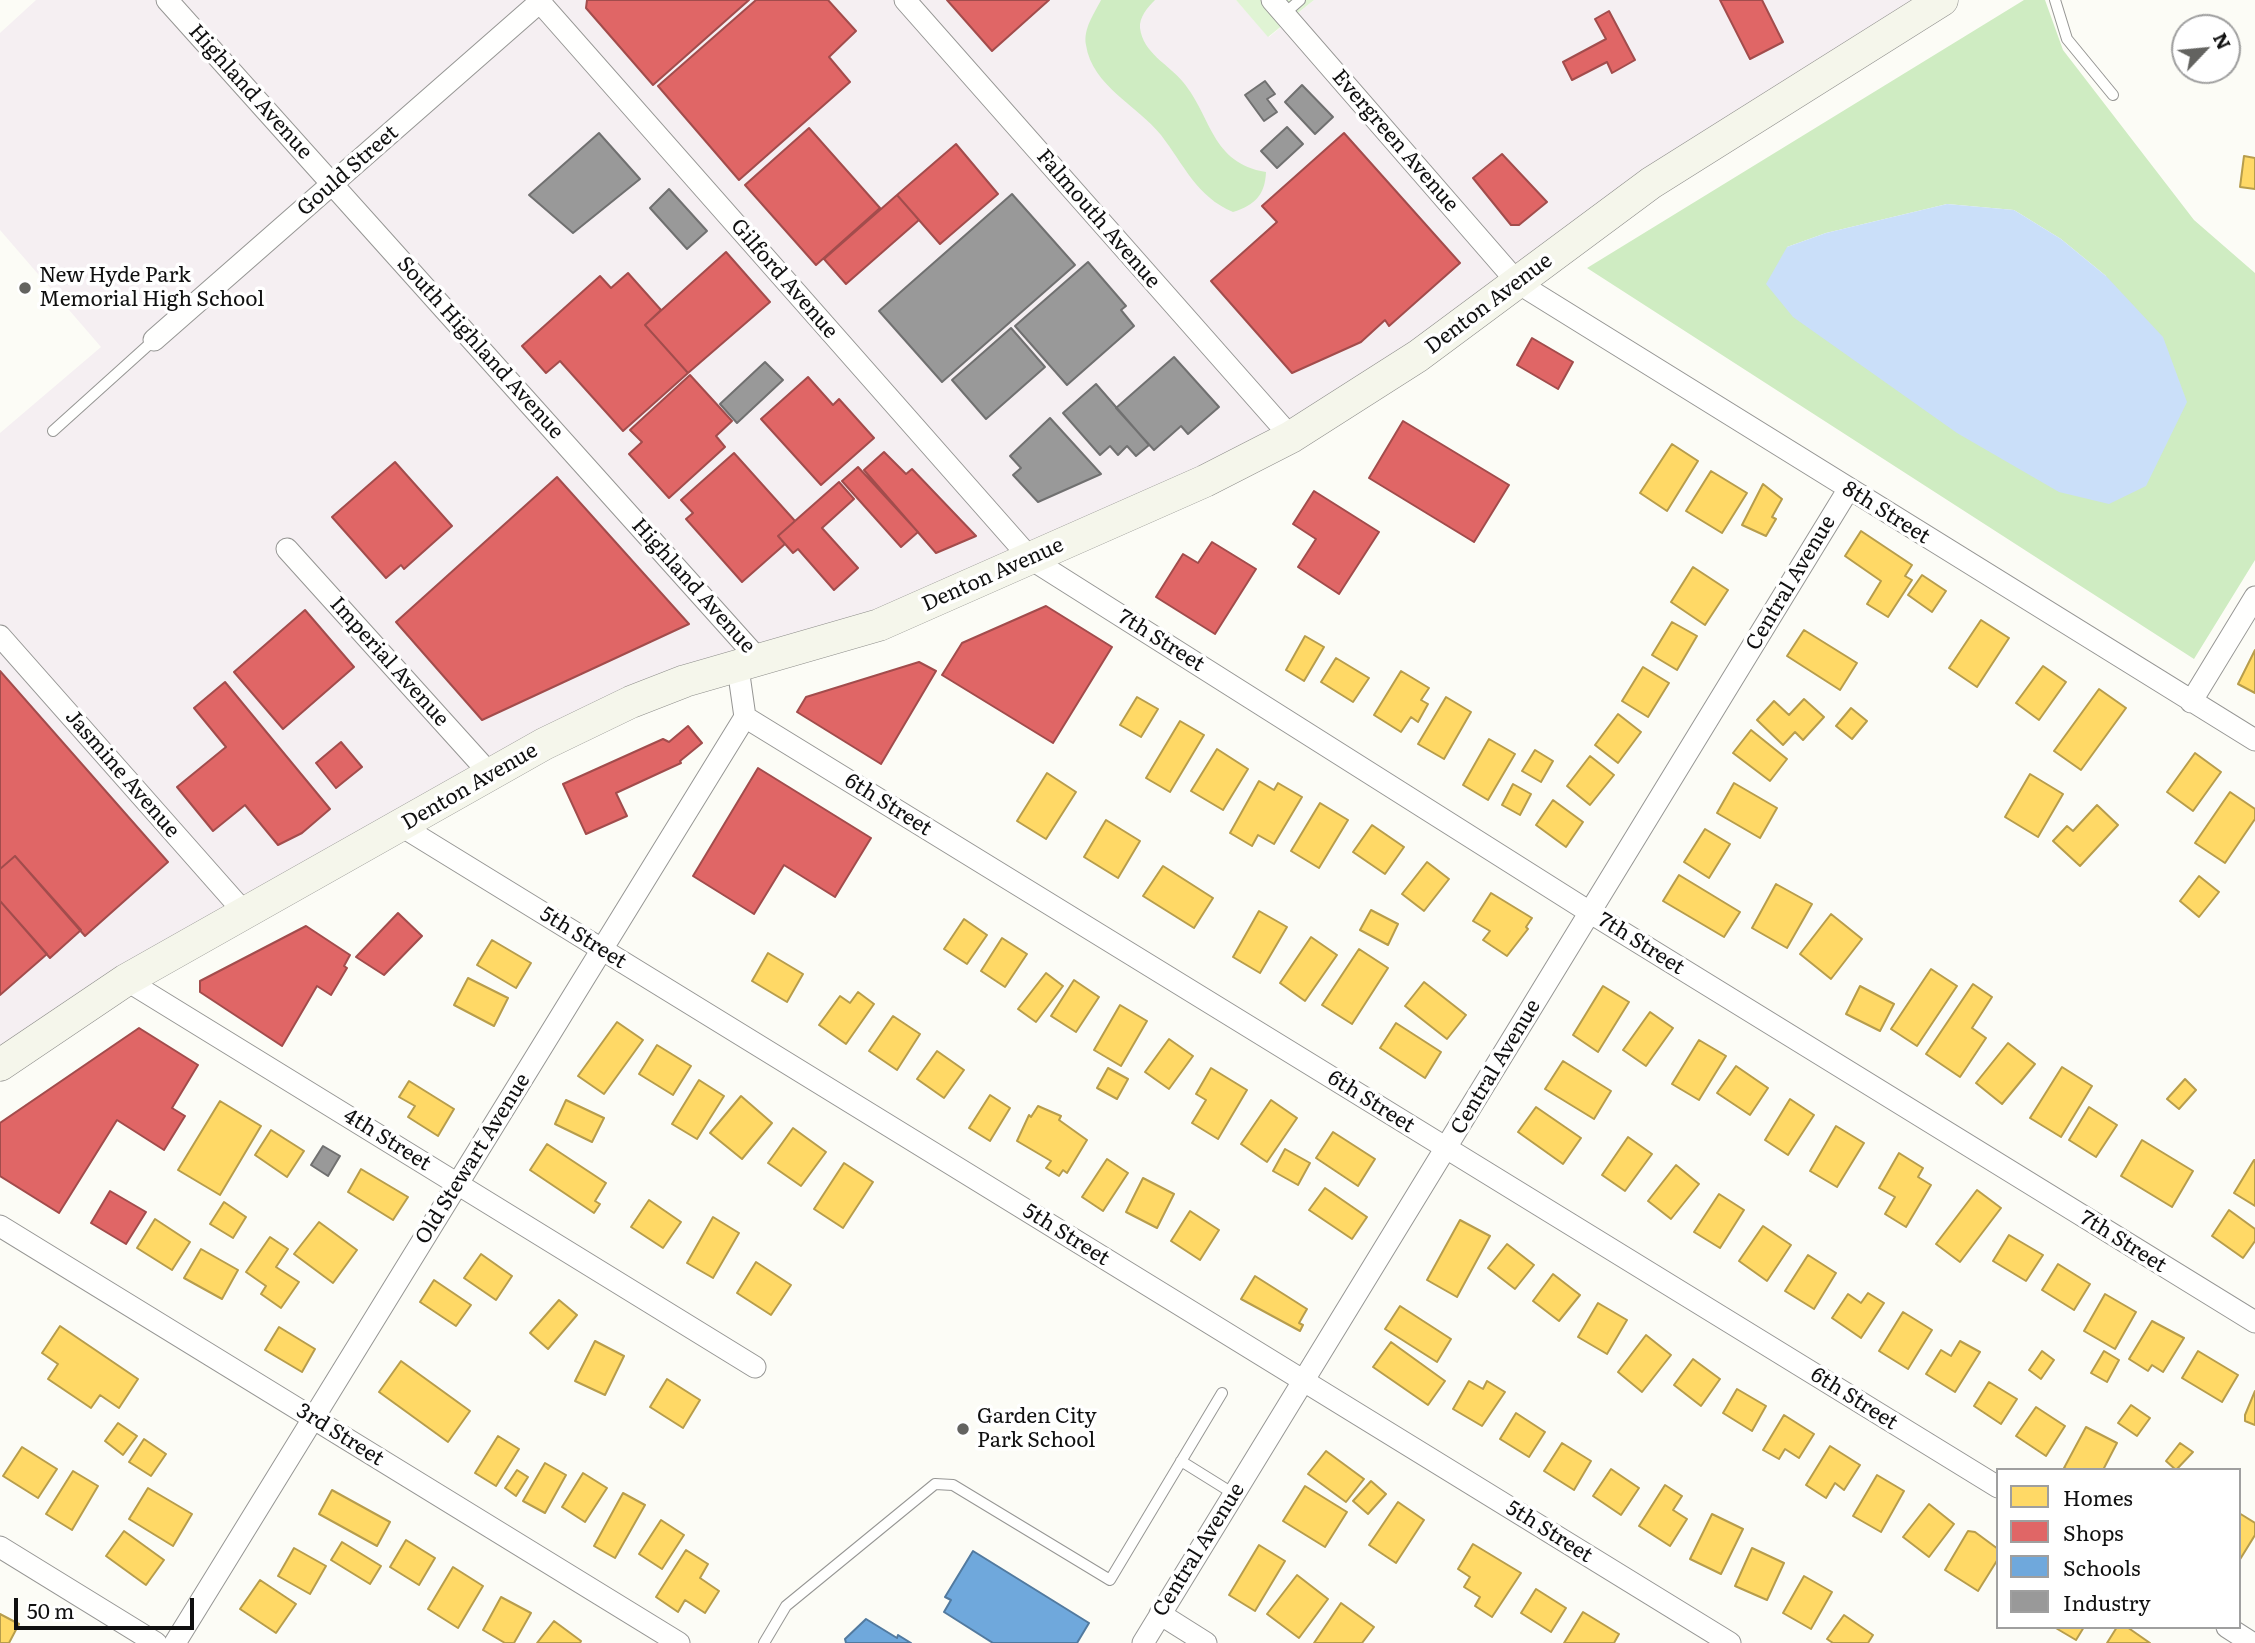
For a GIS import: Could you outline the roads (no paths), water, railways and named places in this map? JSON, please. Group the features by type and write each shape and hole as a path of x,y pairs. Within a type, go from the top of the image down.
{"main road":[{"name":"Denton Avenue","path":"3,1057 126,980 244,912 403,827 544,744 631,702 684,681 749,665 879,625 1205,481 1290,437 1418,356 1651,183 1942,0"}],"street":[{"name":"Highland Avenue","path":"167,0 334,184"},
{"name":"Falmouth Avenue","path":"905,0 1290,437"},
{"name":"Gould Street","path":"154,340 540,1"},
{"name":"Gilford Avenue","path":"540,1 1031,559"},
{"name":"Evergreen Avenue","path":"1285,5 1518,283"},
{"name":"South Highland Avenue","path":"334,184 626,512"},
{"name":"8th Street","path":"1518,283 2255,740"},
{"name":"Central Avenue","path":"1143,1643 1848,490"},
{"name":"Highland Avenue","path":"626,512 749,665"},
{"name":"Imperial Avenue","path":"287,549 491,775"},
{"name":"7th Street","path":"1031,559 1591,913 2255,1321"},
{"path":"2191,702 2255,597"},
{"name":"Jasmine Avenue","path":"0,636 244,912"},
{"path":"745,717 749,665"},
{"name":"Old Stewart Avenue","path":"175,1643 745,717"},
{"name":"6th Street","path":"745,717 1996,1486"},
{"name":"5th Street","path":"403,827 1730,1643"},
{"name":"4th Street","path":"126,980 755,1367"},
{"name":"3rd Street","path":"0,1226 679,1643"},
{"path":"0,1547 156,1643"},
{"path":"1160,1614 1206,1643"},
{"path":"2230,1629 2252,1643"}],"lane":[{"path":"2055,0 2067,39 2113,95"},
{"path":"53,431 154,340"},
{"path":"764,1643 786,1606 935,1484 953,1485 1110,1580 1222,1392"},
{"path":"1181,1461 1234,1494"}],"water":[{"path":"1947,204 2014,210 2061,239 2106,276 2163,337 2187,402 2146,486 2109,504 2059,492 1957,433 1793,317 1766,284 1787,247 1826,233"}],"place":[{"name":"New Hyde Park Memorial High School","path":"25,288"},
{"name":"Garden City Park School","path":"963,1429"}]}
